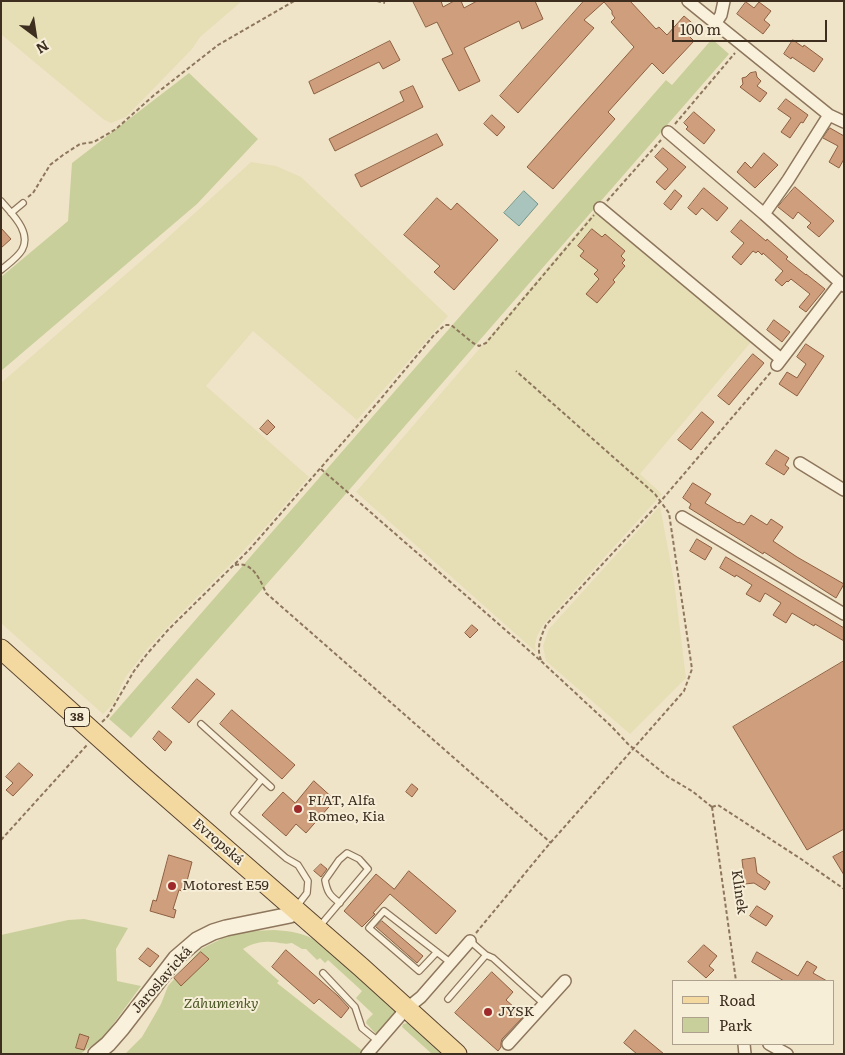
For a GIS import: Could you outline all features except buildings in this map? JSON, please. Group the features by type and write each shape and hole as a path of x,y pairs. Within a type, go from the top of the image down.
{"main road":[{"name":"Evropská","path":"1,649 140,774 295,908 457,1054"}],"street":[{"path":"688,1 829,115 844,122"},
{"path":"715,24 721,15 724,1"},
{"path":"764,214 829,115"},
{"path":"600,208 779,362 842,284 668,132"},
{"path":"800,463 844,490"},
{"path":"682,517 844,614"},
{"name":"Jaroslavická","path":"96,1054 122,1028 176,958 197,940 226,928 290,915 295,908"},
{"path":"368,1054 406,1009 421,997 470,941"},
{"path":"508,1044 565,981"},
{"path":"771,1045 787,1054"}],"lane":[{"path":"1,201 22,227 25,242 23,249 18,255 1,270"},
{"path":"11,213 23,203"},
{"path":"201,724 271,787"},
{"path":"262,779 234,813 286,858 298,865 308,881 307,893 295,908"},
{"path":"318,929 340,903 368,869 359,859 347,853 339,860 325,880 327,890 340,903"},
{"path":"437,952 419,970 369,928 384,911 437,952 451,963"},
{"path":"470,941 486,955 493,958 544,1004"},
{"path":"448,998 486,955"},
{"path":"322,973 355,1006 362,1028 378,1041"}],"path":[{"path":"23,203 33,192 50,165 63,155 80,144 94,142 116,129 153,96 218,45 294,1"},
{"path":"377,1 385,3"},
{"path":"1,840 96,734 134,670 147,654 168,630 249,550 434,335 445,325 451,325 473,343 479,346 486,343 600,208 742,46"},
{"path":"541,661 538,643 546,625 660,502 779,362"},
{"path":"470,941 551,843 684,690 692,670 670,513 655,494 516,371"},
{"path":"321,468 541,661 633,748 668,777 692,791 712,808 718,805 844,889"},
{"path":"234,565 246,564 260,578 266,592 551,843"},
{"name":"Klínek","path":"712,808 736,980"}],"shaded area":[{"path":"1,1 242,1 200,37 192,49 126,117 111,123 103,119 1,35"},
{"path":"251,162 276,166 301,177 448,316 357,420 253,331 206,386 309,477 231,564 148,648 127,675 114,703 103,714 1,623 1,383 164,241"},
{"path":"597,208 751,342 640,474 662,494 543,625 537,636 536,652 356,492"},
{"path":"660,506 674,581 686,678 630,734 546,661 543,646 549,629"}],"green space":[{"path":"712,39 729,54 131,738 109,719 666,80 672,85"},
{"path":"189,73 258,139 197,204 1,371 1,277 68,221 72,163"},
{"path":"84,919 128,928 116,949 117,981 141,986 103,1038 80,1054 1,1054 1,935 68,920"},
{"name":"Záhumenky","path":"274,930 308,936 318,942 396,1012 378,1034 375,1033 366,1023 373,1014 356,998 362,991 328,960 325,963 320,958 317,960 306,949 302,949 292,943 264,942 253,944 243,949 279,981 277,983 363,1051 360,1054 125,1054 142,1037 161,1004 168,986 201,949 221,939 220,937 251,931"},
{"path":"403,1024 411,1024 445,1054 432,1054 402,1027"}],"water":[{"path":"524,191 538,204 519,226 504,213"}],"place":[{"name":"FIAT, Alfa Romeo, Kia","path":"298,809"},
{"name":"Motorest E59","path":"172,886"},
{"name":"JYSK","path":"488,1012"}]}
